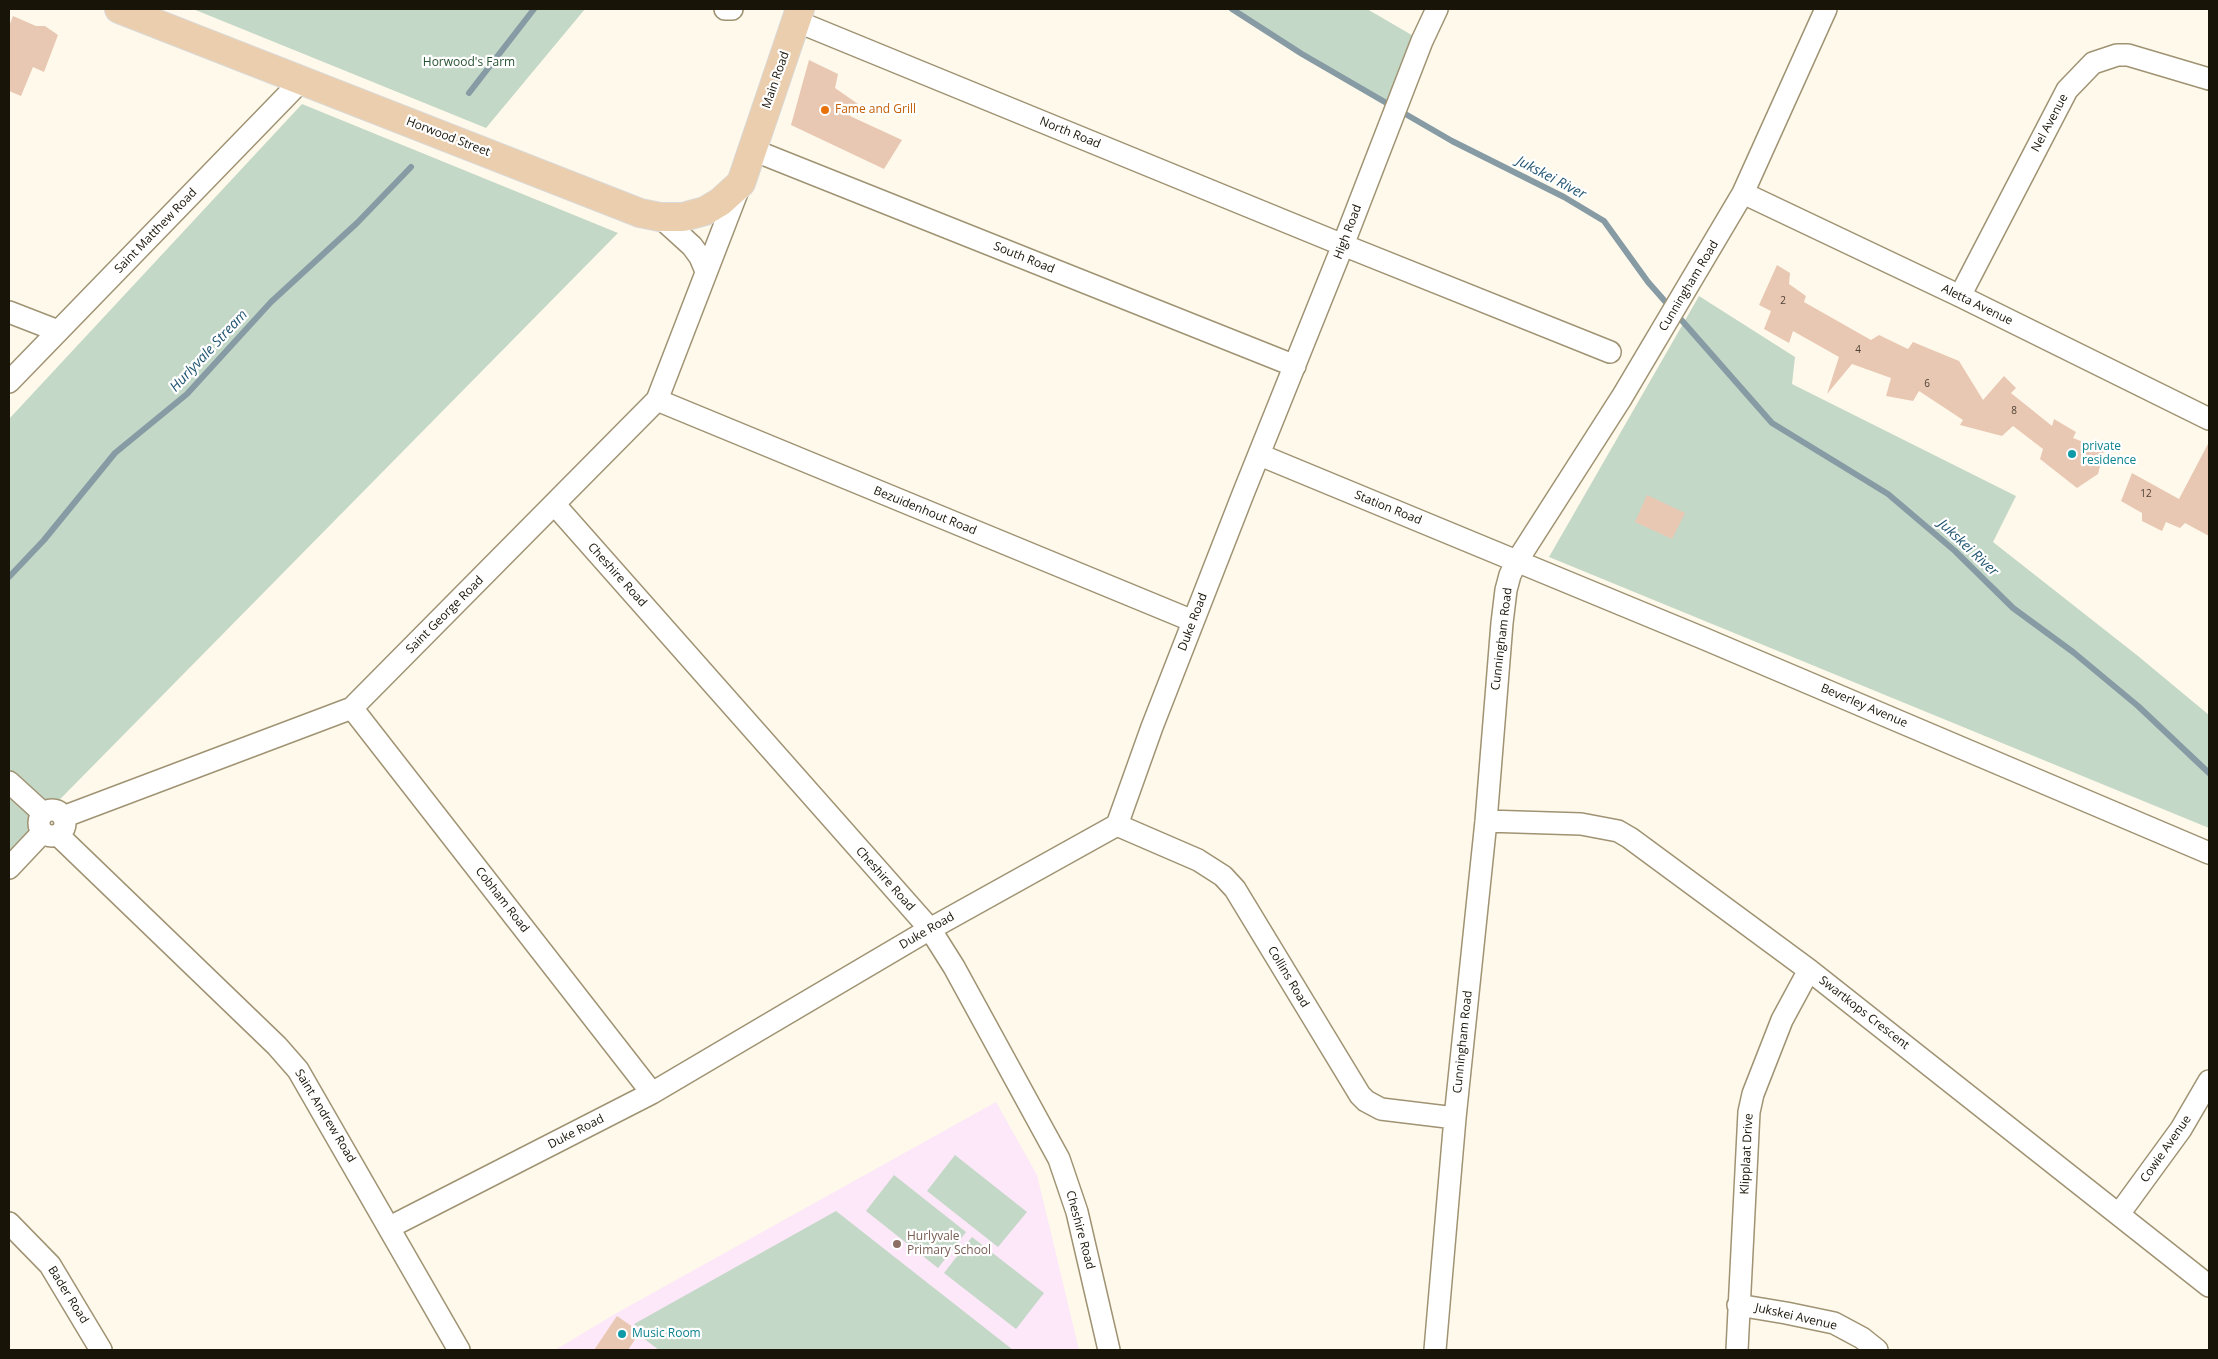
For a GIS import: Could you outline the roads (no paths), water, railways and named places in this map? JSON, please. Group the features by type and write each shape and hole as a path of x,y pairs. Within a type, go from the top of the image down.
{"main road":[{"name":"Horwood Street","path":"119,9 640,213 660,217 683,218 705,211 720,202 741,183 753,150"},
{"name":"Main Road","path":"753,150 798,15"}],"street":[{"path":"725,9 732,9"},
{"name":"High Road","path":"1260,456 1419,49 1437,9"},
{"name":"Cunningham Road","path":"1435,1350 1455,1118 1486,821 1506,590 1517,561 1622,397 1743,193 1826,9"},
{"name":"North Road","path":"798,15 1343,245 1610,352"},
{"name":"Nel Avenue","path":"1960,296 2066,90 2093,63 2117,55 2128,55 2209,79"},
{"name":"Saint Matthew Road","path":"9,382 302,80"},
{"name":"South Road","path":"753,150 1295,366"},
{"name":"Saint George Road","path":"52,824 352,708 657,400 741,183"},
{"name":"Aletta Avenue","path":"1743,193 1960,296 2209,419"},
{"path":"660,217 692,246 700,257 706,271"},
{"path":"9,312 58,331"},
{"name":"Bezuidenhout Road","path":"657,400 1194,622"},
{"name":"Station Road","path":"1260,456 1517,561"},
{"name":"Duke Road","path":"390,1227 652,1093 930,929 1117,825 1152,727 1260,456"},
{"name":"Cheshire Road","path":"555,505 930,929 954,967 1060,1159 1084,1240 1108,1350"},
{"name":"Beverley Avenue","path":"1517,561 2209,853"},
{"name":"Cobham Road","path":"352,708 652,1093"},
{"name":"Saint Andrew Road","path":"9,782 290,1060 310,1088 459,1350"},
{"name":"Swartkops Crescent","path":"1486,821 1580,824 1618,831 1630,838 1810,970 2209,1286"},
{"path":"9,868 52,824"},
{"name":"Collins Road","path":"1117,825 1198,860 1223,876 1235,890 1360,1095 1366,1101 1381,1109 1455,1118"},
{"name":"Klipplaat Drive","path":"1737,1350 1748,1112 1753,1094 1782,1020 1810,970"},
{"name":"Cowie Avenue","path":"2119,1214 2182,1129 2209,1081"},
{"name":"Bader Road","path":"9,1223 50,1265 101,1350"},
{"name":"Jukskei Avenue","path":"1738,1305 1834,1323 1862,1338 1877,1350"}],"waterway":[{"name":"Jukskei River","path":"469,93 534,9"},
{"name":"Jukskei River","path":"1232,9 1302,54 1452,141 1564,197 1604,221 1648,282 1772,423 1888,494 1955,551 2013,608 2073,652 2138,706 2209,773"},
{"name":"Hurlyvale Stream","path":"9,577 44,540 115,453 187,394 271,302 357,223 411,167"}],"place":[{"name":"Fame and Grill","path":"825,110"},
{"name":"private residence","path":"2072,454"},
{"name":"Hurlyvale Primary School","path":"897,1244"},
{"name":"Music Room","path":"622,1334"}],"park label":[{"name":"Horwood's Farm","path":"469,63"}]}
